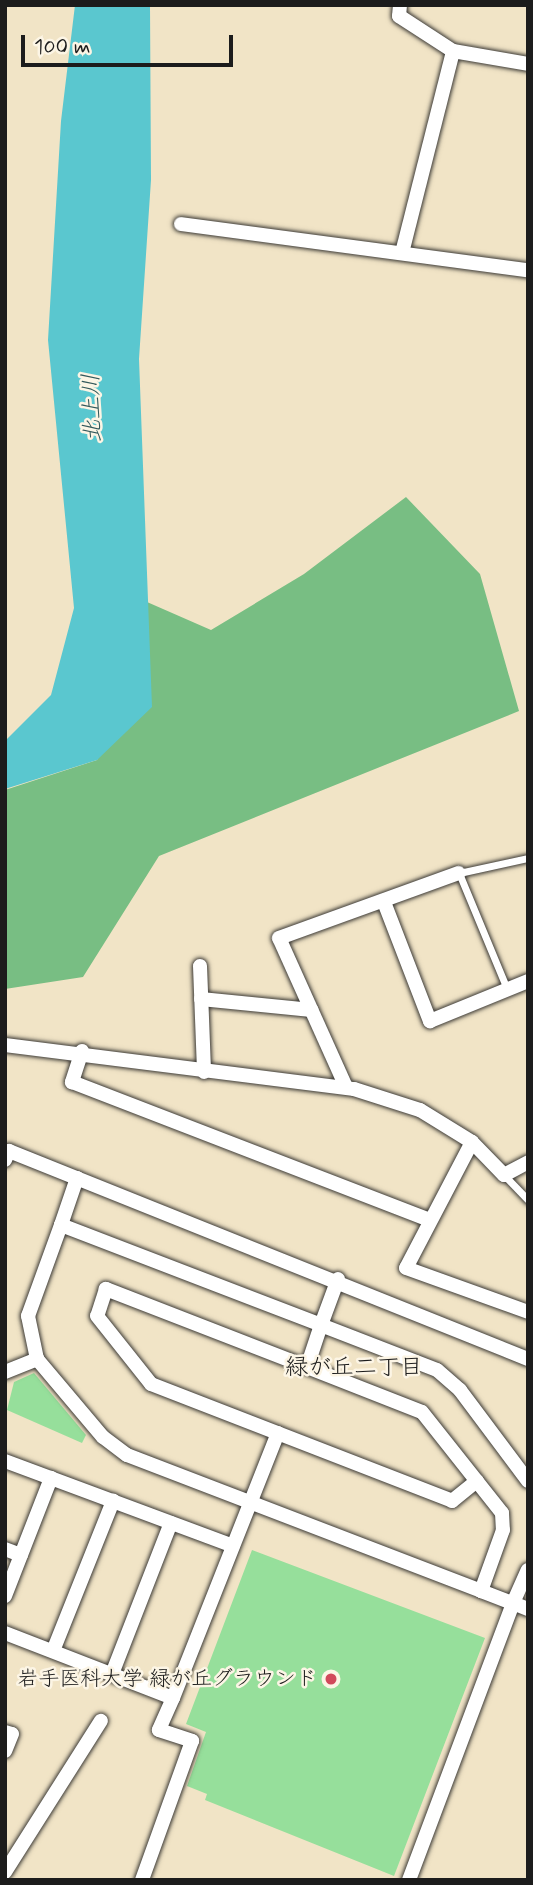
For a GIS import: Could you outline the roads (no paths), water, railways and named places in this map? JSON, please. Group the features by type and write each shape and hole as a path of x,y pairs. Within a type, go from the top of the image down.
{"street":[{"path":"400,5 399,16 453,51 528,64"},
{"path":"403,249 453,51"},
{"path":"181,224 403,249 528,270"},
{"path":"346,1087 279,938 459,873"},
{"path":"384,902 430,1021 528,981"},
{"path":"200,966 204,1072"},
{"path":"201,999 311,1010"},
{"path":"5,1045 82,1051 204,1072 346,1087 400,1100 472,1142 504,1175 528,1162"},
{"path":"82,1051 72,1082 429,1220"},
{"path":"472,1142 406,1268 528,1312"},
{"path":"5,1160 9,1151 338,1279 528,1359"},
{"path":"77,1178 28,1316 37,1359 103,1437 127,1455 528,1609"},
{"path":"61,1225 437,1370 460,1390 525,1473"},
{"path":"307,1367 338,1279"},
{"path":"477,1481 452,1501 151,1384 97,1316 106,1289 422,1412 477,1481 502,1513 503,1530 481,1591"},
{"path":"5,1372 37,1359"},
{"path":"142,1880 192,1741 159,1730 278,1433"},
{"path":"5,1461 233,1546"},
{"path":"5,1596 51,1478"},
{"path":"53,1651 113,1501"},
{"path":"112,1674 171,1523"},
{"path":"5,1549 21,1555"},
{"path":"409,1880 513,1603 528,1570"},
{"path":"5,1633 173,1698"},
{"path":"5,1872 101,1721"},
{"path":"5,1732 12,1734 5,1751"}],"lane":[{"path":"507,989 459,873 528,858"},
{"path":"504,1175 528,1200"}],"water":[{"name":"北上川","path":"75,5 150,5 151,180 139,359 152,707 97,760 5,789 5,741 51,695 74,608 48,340 61,121"}],"place":[{"name":"岩手医科大学 緑が丘グラウンド","path":"331,1679"}],"district":[{"name":"緑が丘二丁目","path":"354,1368"}]}
